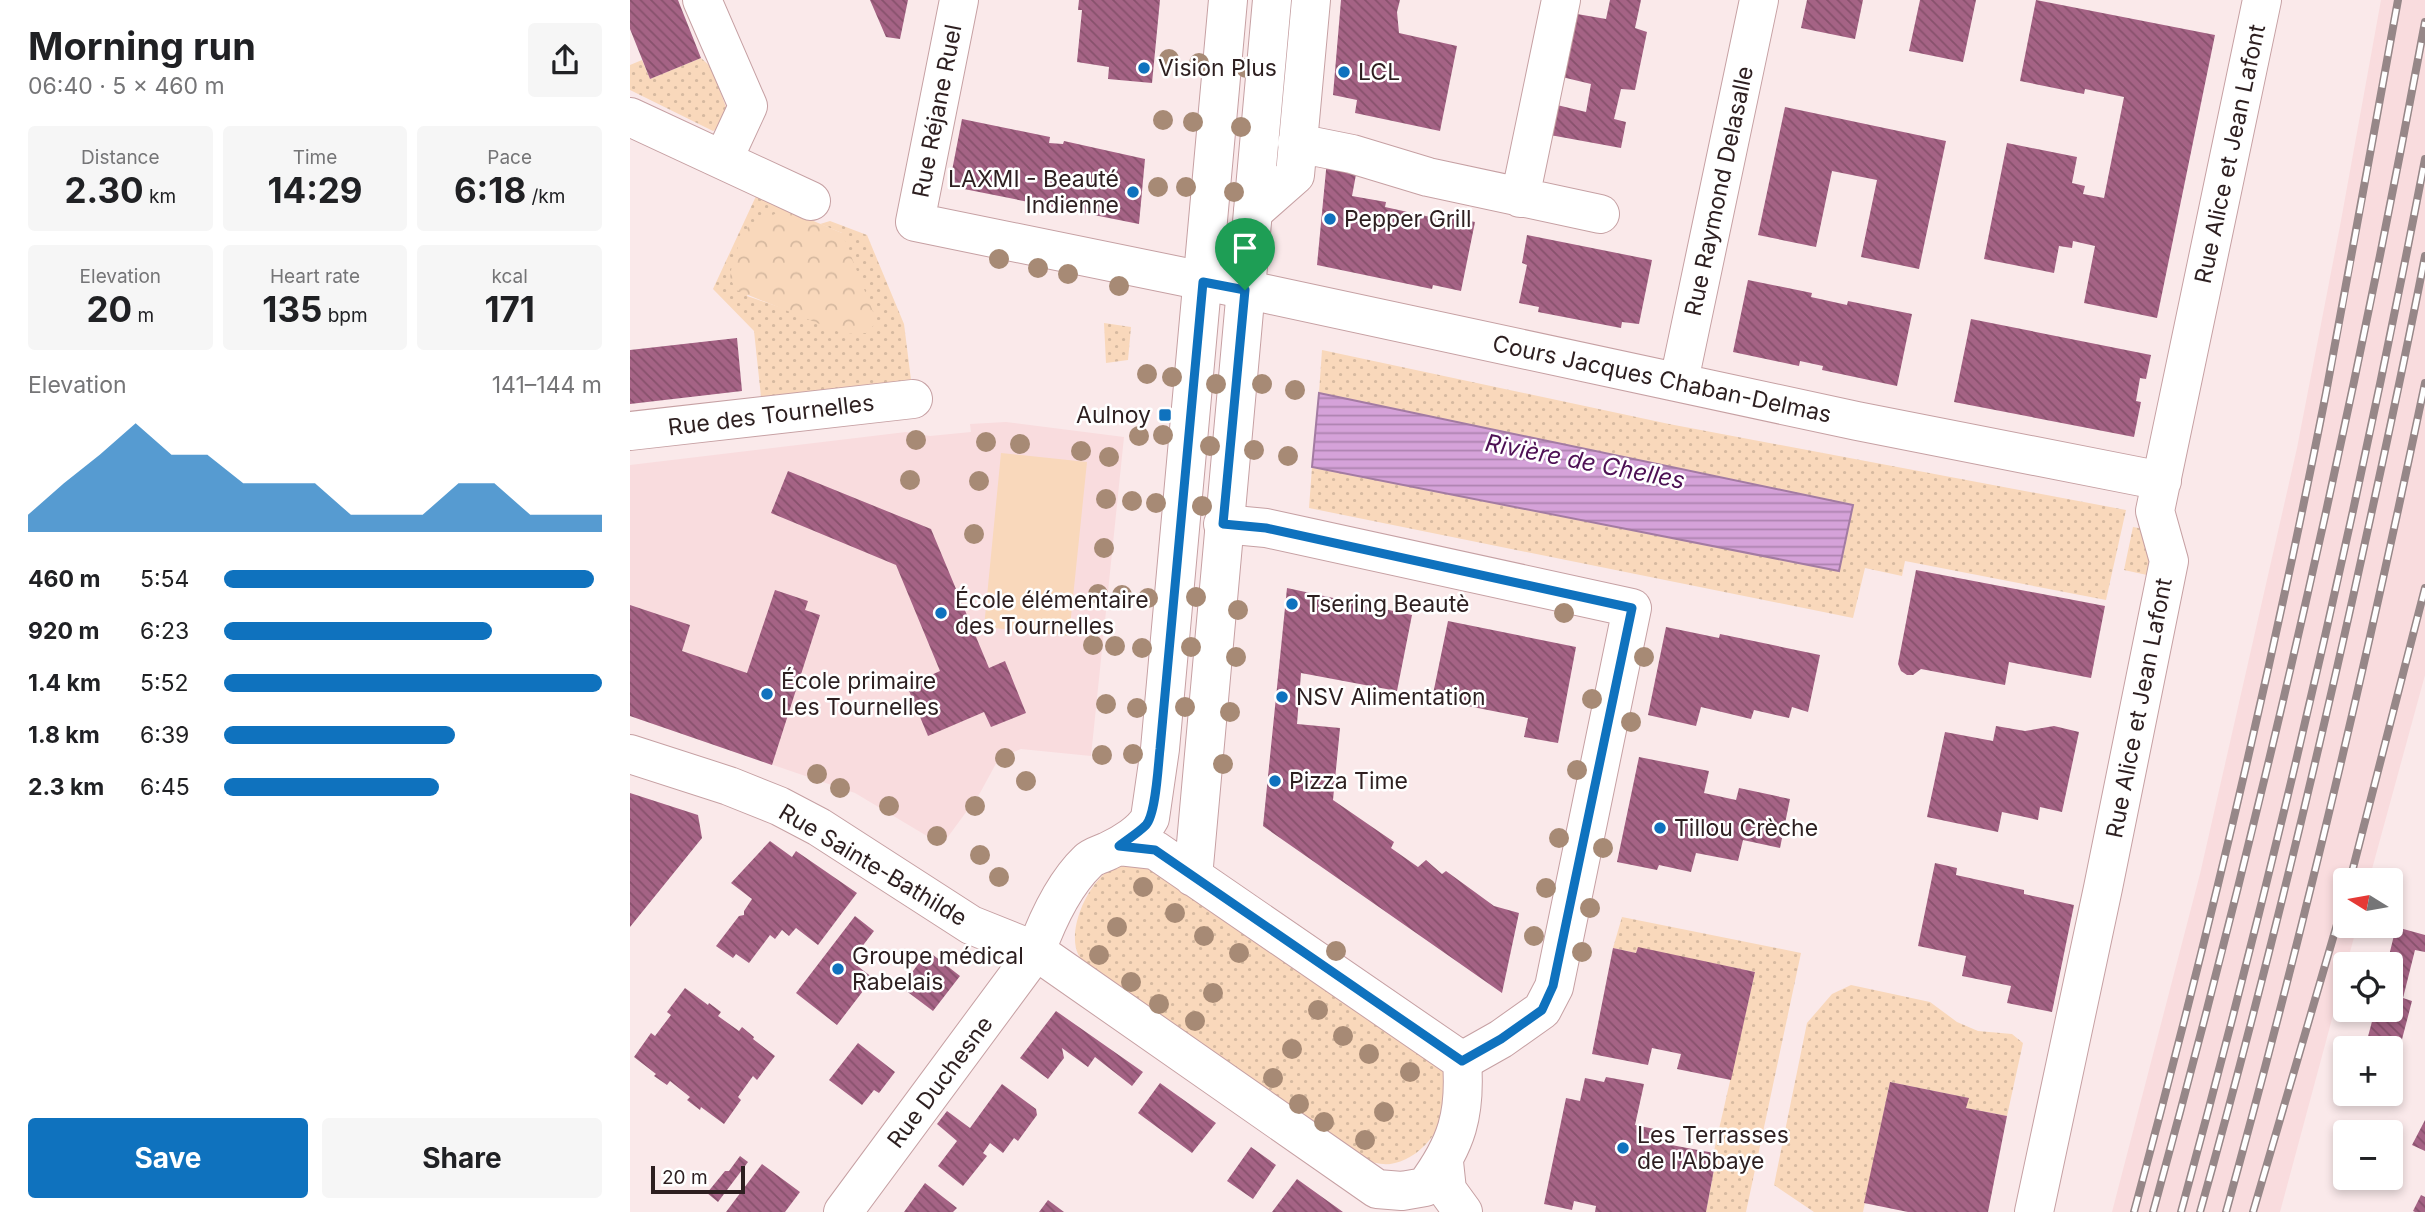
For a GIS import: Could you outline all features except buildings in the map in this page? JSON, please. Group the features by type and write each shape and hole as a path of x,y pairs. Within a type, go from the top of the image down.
{"street":[{"path":"702,0 748,106 723,160"},
{"name":"Rue Réjane Ruel","path":"915,222 959,0"},
{"name":"Rue Duchesne","path":"843,1212 1036,951 1044,928 1063,894 1089,860 1119,846 1147,824 1150,818 1162,735 1228,0"},
{"path":"1193,877 1272,0"},
{"path":"1253,212 1295,175 1311,0"},
{"path":"1520,198 1561,0"},
{"name":"Rue Raymond Delasalle","path":"1679,381 1759,0"},
{"name":"Rue Alice et Jean Lafont","path":"2034,1212 2169,561 2155,511 2262,0"},
{"path":"630,117 811,201"},
{"path":"1297,143 1352,154 1428,177 1600,214"},
{"name":"Cours Jacques Chaban-Delmas","path":"915,222 1679,381 1857,421 2162,481"},
{"name":"Rue des Tournelles","path":"630,430 913,398"},
{"path":"1223,524 1266,528 1632,608 1553,986 1542,1010 1501,1039 1462,1061"},
{"name":"Rue Sainte-Bathilde","path":"630,754 729,786 779,806 819,827 971,925 1036,951 1410,1192"},
{"path":"1119,846 1155,850 1462,1061"},
{"path":"1410,1192 1460,1121 1464,1093 1462,1061"},
{"path":"1410,1192 1447,1190 1463,1212"}],"shaded area":[{"path":"2381,0 2425,0 2425,675 2372,868 2333,868 2333,938 2354,938 2350,952 2333,952 2333,1015 2280,1212 2112,1212 2200,874 2297,448"},
{"name":"École primaire Les Tournelles","path":"1006,422 1124,437 1091,756 1021,749 999,758 980,793 942,845 855,793 630,716 630,465 906,432 930,436 971,432 970,424"}],"green space":[{"path":"701,58 711,67 729,115 725,124 713,131 630,90 630,65 642,60 650,79"},
{"path":"757,194 792,212 747,296 788,310 842,233 820,224 830,221 867,235 904,324 912,388 762,406 754,331 713,289"},
{"path":"781,211 792,212 842,233 877,322 866,333 844,334 736,290 730,278 740,241 748,227"},
{"path":"1104,323 1131,327 1128,360 1106,363"},
{"path":"1322,350 1669,424 2126,510 2106,600 1905,561 1902,576 1865,568 1853,618 1309,508 1312,467 1838,571 1853,506 1319,393"},
{"path":"1001,453 1087,462 1069,636 984,627"},
{"path":"2133,527 2150,530 2159,557 2147,575 2124,570"},
{"path":"1133,864 1146,867 1436,1058 1446,1080 1447,1100 1440,1124 1426,1144 1417,1153 1395,1163 1379,1164 1364,1159 1088,967 1079,956 1075,943 1075,931 1083,904 1107,871 1117,866"},
{"path":"1622,917 1801,953 1746,1212 1706,1212 1715,1165 1711,1164 1755,972 1638,948 1636,953 1613,948"},
{"path":"1851,985 1930,1002 1957,1022 1978,1031 2012,1034 2023,1043 2007,1116 1966,1108 1968,1098 1890,1082 1863,1212 1814,1212 1774,1185 1807,1023 1832,994"}],"water":[{"name":"Rivière de Chelles","path":"1319,393 1853,505 1839,571 1312,467"}],"railway":[{"path":"2134,1212 2213,907 2261,702 2326,393 2398,0"},
{"path":"2153,1212 2231,917 2302,620 2366,322 2425,22"},
{"path":"2181,1212 2250,951 2313,688 2372,424 2425,159"},
{"path":"2200,1212 2261,983 2318,751 2381,470 2425,256"},
{"path":"2226,1212 2332,799 2425,383"},
{"path":"2353,868 2425,588"},
{"path":"2253,1212 2333,938"}],"place":[{"name":"Vision Plus","path":"1144,68"},
{"name":"LCL","path":"1344,72"},
{"name":"LAXMI - Beauté Indienne","path":"1133,192"},
{"name":"Pepper Grill","path":"1330,219"},
{"name":"Aulnoy","path":"1165,415"},
{"name":"Tsering Beautè","path":"1292,604"},
{"name":"École élémentaire des Tournelles","path":"941,613"},
{"name":"École primaire Les Tournelles","path":"767,694"},
{"name":"NSV Alimentation","path":"1282,697"},
{"name":"Pizza Time","path":"1275,781"},
{"name":"Tillou Crèche","path":"1660,828"},
{"name":"Groupe médical Rabelais","path":"838,969"},
{"name":"Les Terrasses de l'Abbaye","path":"1623,1148"}],"route":[{"path":"1203,282 1245,290 1223,524 1266,528 1632,608 1553,986 1542,1010 1501,1039 1462,1061 1155,850 1119,846 1147,824 1154,797 1203,282"}]}
